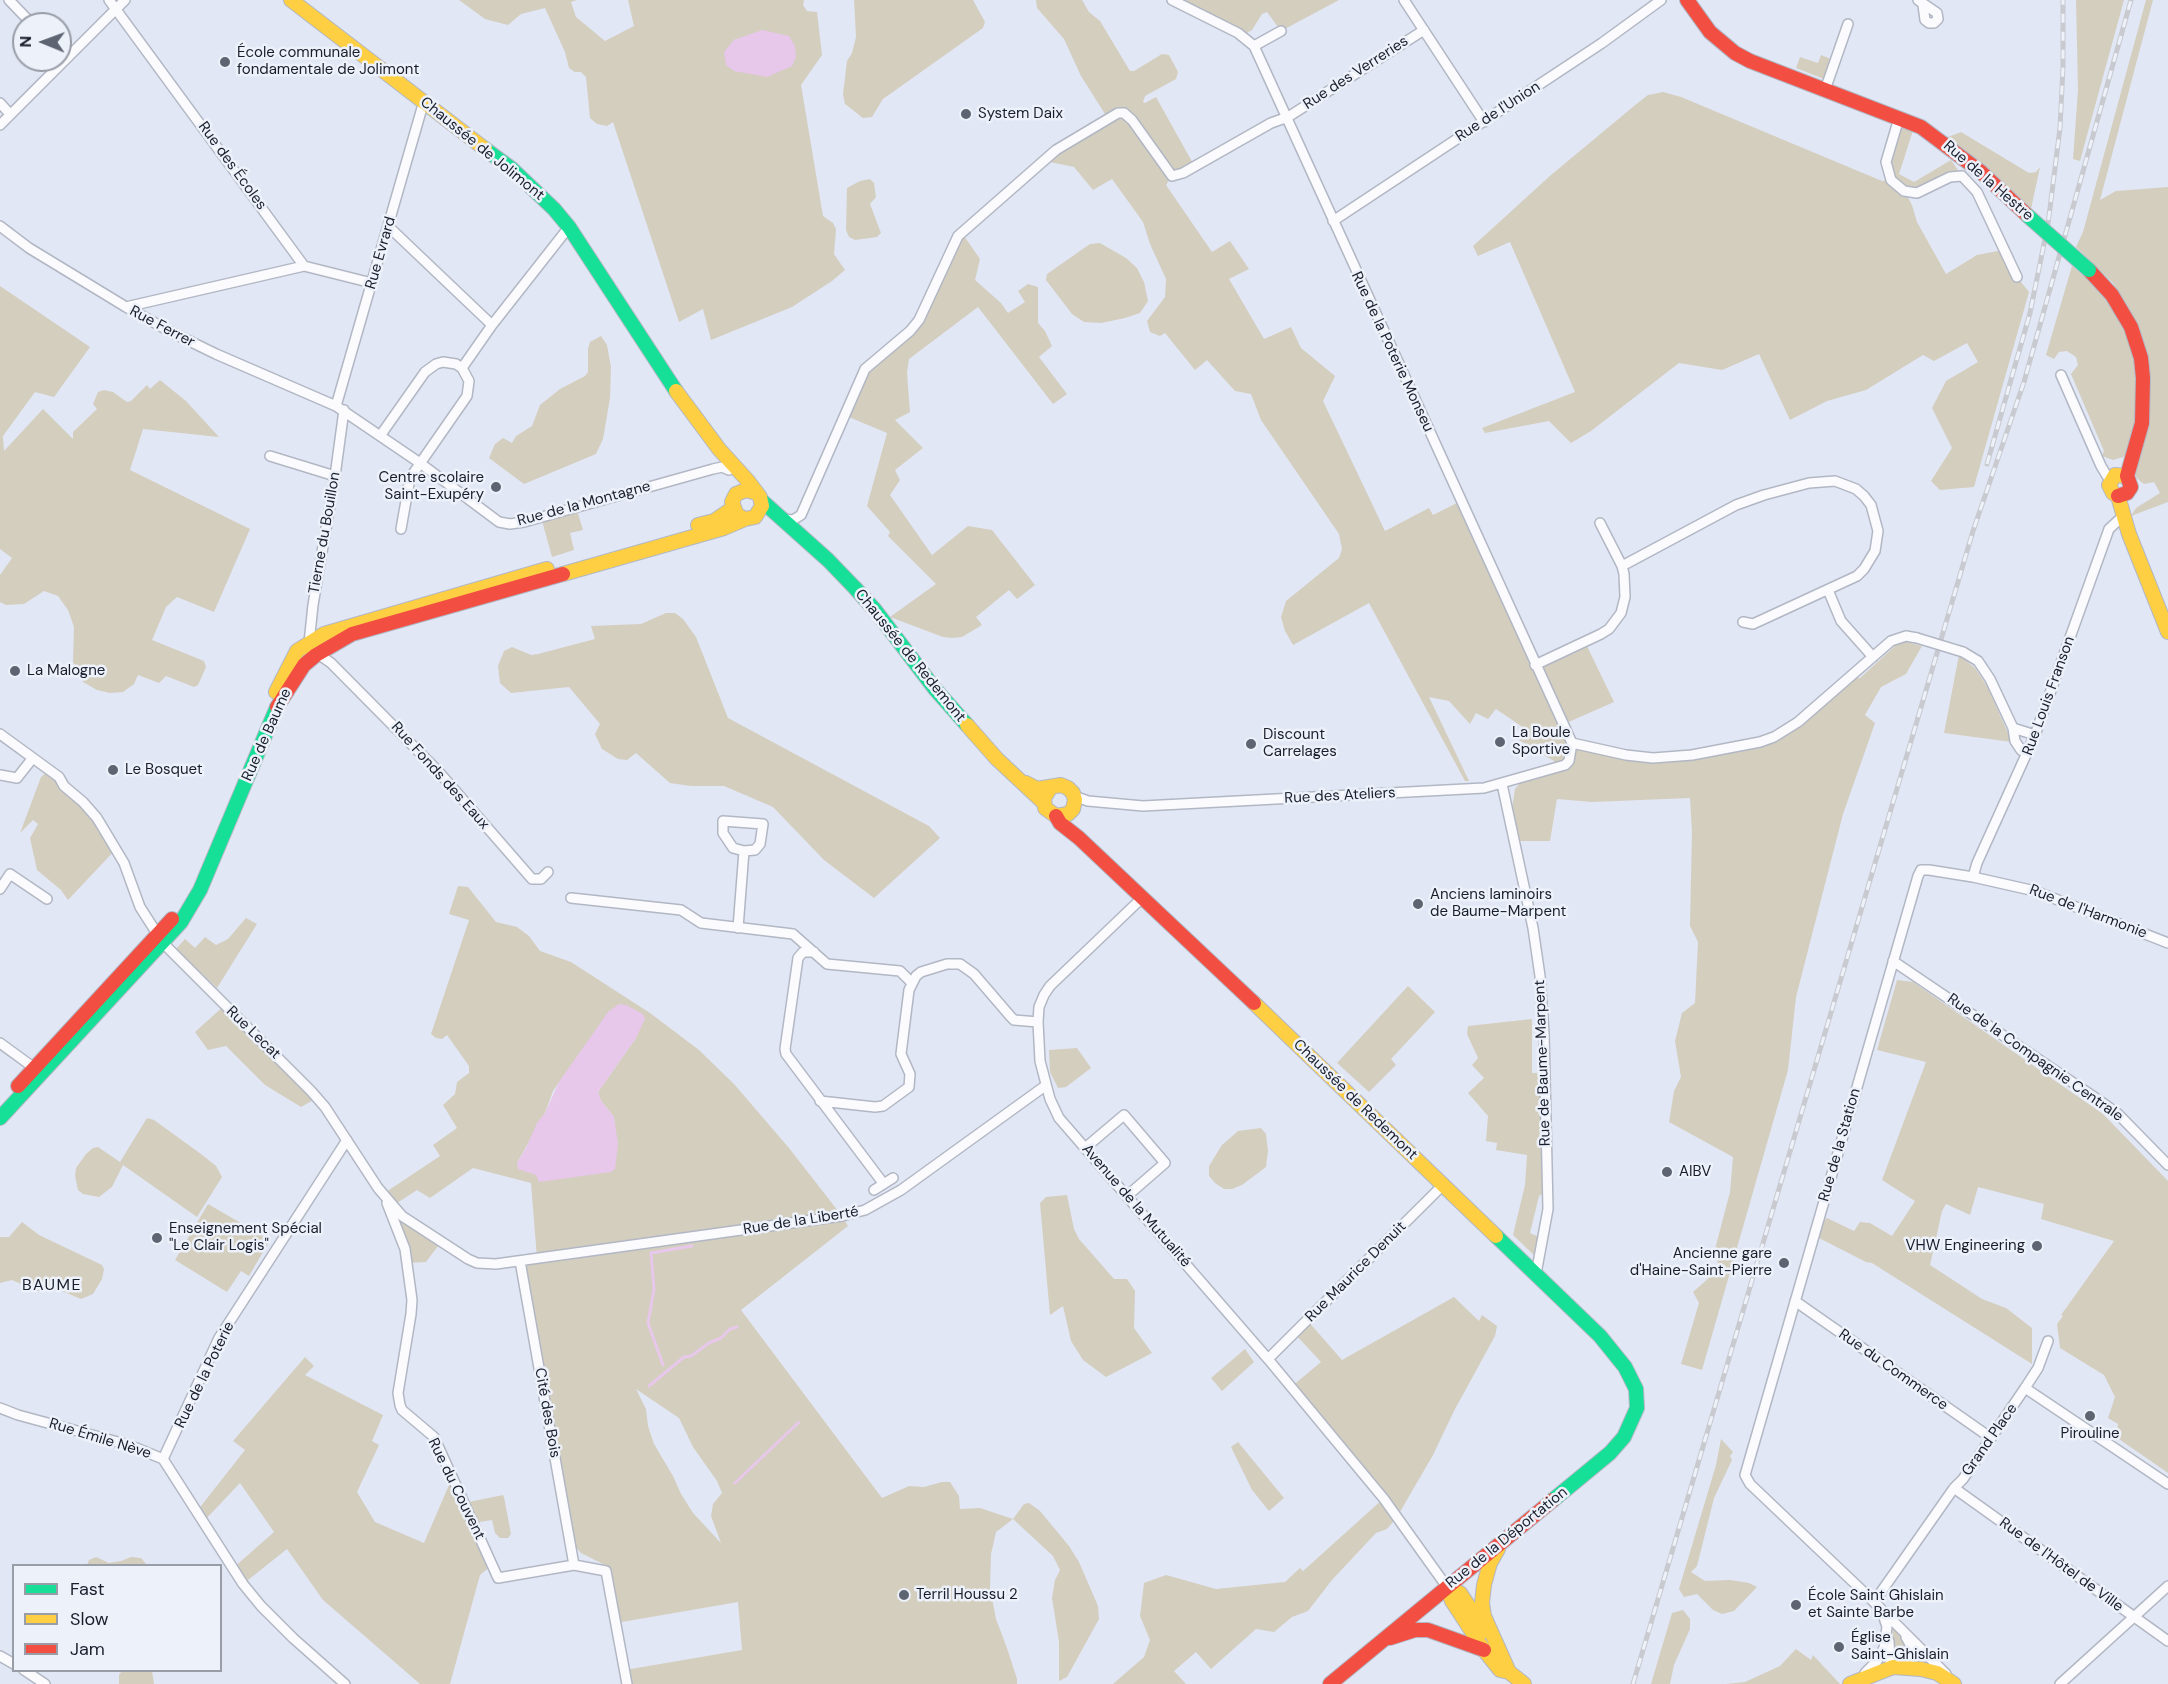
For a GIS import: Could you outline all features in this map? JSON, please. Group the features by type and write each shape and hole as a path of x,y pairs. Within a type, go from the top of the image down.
{"main road":[{"name":"Chaussée de Jolimont","path":"291,0 424,100 522,178 554,209 569,227 672,386 719,450 759,497"},
{"name":"Rue de la Hestre","path":"1687,0 1710,32 1750,62 1915,124 1936,137 1981,172 2102,281 2131,327 2141,358 2143,378 2142,423 2127,476 2131,484 2130,490 2118,496"},
{"name":"Chaussée de Jolimont","path":"719,450 738,492"},
{"path":"2127,476 2119,474 2110,481 2110,490 2118,496 2123,516 2168,632"},
{"path":"746,489 759,497 761,510 750,518 737,515 732,502 738,492 746,489"},
{"name":"Chaussée de Redemont","path":"759,497 834,567 875,610 935,689 997,759 1044,803"},
{"name":"Rue de Baume","path":"0,1105 38,1070 160,939 181,922 200,890 280,700 318,645 376,618 714,520 733,508"},
{"name":"Chaussée de Redemont","path":"750,518 767,519 794,531"},
{"name":"Rue de Baume","path":"160,939 192,886 288,666 297,651 724,528 750,518"},
{"path":"1023,782 1037,789 1065,786 1071,790 1077,803 1072,819 1079,838"},
{"path":"1051,787 1044,803 1048,811 1056,816 1064,816 1077,803"},
{"name":"Chaussée de Redemont","path":"1056,816 1060,823 1143,897 1536,1274 1600,1336 1625,1367"},
{"name":"Rue de Baume","path":"0,1118 38,1070"},
{"name":"Rue de la Déportation","path":"1330,1684 1610,1453 1624,1437 1634,1417 1637,1398 1632,1378 1625,1367"},
{"path":"1501,1543 1490,1563 1482,1603 1485,1616 1509,1672"},
{"path":"1447,1587 1460,1593 1501,1653"},
{"path":"1447,1587 1452,1601 1484,1650 1500,1670 1509,1672 1524,1684"},
{"path":"1381,1641 1415,1630 1428,1630 1484,1650"},
{"path":"1852,1683 1898,1667 1921,1668 1937,1673 1955,1684"}],"street":[{"path":"9,0 20,12"},
{"name":"Rue des Écoles","path":"109,0 304,266"},
{"path":"72,48 125,0"},
{"name":"Rue de la Poterie Monseu","path":"1172,0 1234,31 1254,46 1572,743"},
{"path":"1404,0 1424,30"},
{"name":"Rue de l'Union","path":"1332,221 1602,43 1661,0"},
{"path":"1825,90 1848,24"},
{"name":"Rue des Verreries","path":"801,515 865,369 914,327 919,320 958,236 1056,150 1118,113 1124,113 1132,120 1172,176 1188,171 1271,123 1288,117 1424,30 1484,122"},
{"path":"1254,46 1281,31"},
{"path":"0,125 48,72"},
{"name":"Rue Evrard","path":"340,408 372,283 424,100"},
{"path":"0,103 10,114"},
{"path":"1899,118 1886,162 1891,180 1904,191 1917,193 1950,177 1962,176 1977,192 2016,277"},
{"name":"Rue Ferrer","path":"0,226 29,248 126,307 216,354 340,408 380,436"},
{"path":"388,227 492,325"},
{"path":"462,368 492,325 569,227"},
{"path":"126,307 304,266 372,283"},
{"path":"380,436 425,372 436,364 443,363 456,364 462,368 469,381 467,396 410,478 401,528"},
{"path":"2061,375 2110,481"},
{"name":"Tierne du Bouillon","path":"318,645 313,605 335,476 340,408"},
{"name":"Rue de la Montagne","path":"380,436 499,522 510,524 533,520 713,469 722,467 729,470"},
{"path":"270,456 335,476"},
{"path":"1622,566 1736,505 1790,488 1809,483 1835,481 1856,489 1864,496 1871,505 1878,531 1875,551 1864,569 1857,576 1753,624 1743,622"},
{"path":"780,518 794,520 801,515"},
{"path":"801,515 800,526 803,532 829,555 834,567"},
{"name":"Rue Louis Franson","path":"1973,877 1977,863 2035,735 2109,529 2123,516"},
{"path":"1535,665 1601,634 1616,622 1621,613 1625,597 1622,566 1600,523"},
{"path":"1828,590 1841,621 1873,657"},
{"path":"1572,743 1626,755 1653,758 1692,755 1760,742 1798,722 1873,657 1898,638 1906,636 1963,652 1978,661 2013,728 2015,741 2027,754"},
{"name":"Rue Fonds des Eaux","path":"318,645 331,663 438,771 532,879 541,879 548,872"},
{"path":"2013,728 2035,735"},
{"name":"Rue Lecat","path":"0,734 59,777 64,786 83,802 117,848 140,908 160,939 304,1083 325,1107 338,1127"},
{"name":"Rue des Ateliers","path":"1077,803 1162,806 1469,789 1502,784 1565,765 1569,760 1572,743"},
{"path":"0,775 17,778 32,759"},
{"name":"Rue de Baume-Marpent","path":"1502,784 1533,928 1540,976 1544,1033 1548,1209 1536,1274"},
{"path":"723,820 763,824 760,844 755,850 744,851 733,848 723,833 723,820"},
{"path":"738,928 744,851"},
{"name":"Rue de l'Harmonie","path":"1922,870 1973,877 2045,894 2168,943"},
{"name":"Rue de la Station","path":"1874,1602 1747,1480 1746,1468 1917,876 1922,870"},
{"path":"0,889 10,874 47,899"},
{"name":"Avenue de la Mutualité","path":"1143,897 1050,986 1039,1007 1040,1061 1045,1086 1059,1118 1268,1359 1383,1499 1447,1587"},
{"path":"571,898 681,910 701,923 793,934 827,964 900,971 912,983"},
{"path":"813,952 803,952 798,958 785,1049 788,1058 883,1184"},
{"name":"Rue de la Compagnie Centrale","path":"1893,961 2118,1114 2168,1165"},
{"path":"820,1101 883,1106 909,1087 910,1074 901,1054 909,990 921,972 947,964 960,964 974,974 1014,1020 1038,1022"},
{"path":"0,1043 38,1070"},
{"name":"Rue de la Liberté","path":"520,1261 842,1216 866,1210 901,1190 1045,1086"},
{"path":"1085,1148 1124,1115 1165,1163 1127,1196"},
{"name":"Rue du Couvent","path":"338,1127 383,1194 407,1220 468,1259 490,1265 520,1261"},
{"name":"Rue de la Poterie","path":"163,1459 219,1338 347,1140"},
{"path":"874,1190 893,1178"},
{"name":"Rue Maurice Denuit","path":"1268,1359 1443,1185"},
{"name":"Rue du Couvent","path":"383,1194 405,1250 412,1300 398,1393 402,1410 434,1437 498,1578 574,1566"},
{"name":"Cité des Bois","path":"520,1261 574,1566"},
{"name":"Rue du Commerce","path":"1795,1301 1991,1438"},
{"path":"2025,1388 2038,1368 2048,1341"},
{"name":"Grand Place","path":"1874,1602 1954,1488 1963,1479 2025,1388 2168,1484"},
{"name":"Rue Émile Nève","path":"0,1407 18,1415 129,1445 163,1459 232,1569 251,1594 293,1638 345,1684"},
{"name":"Rue de l'Hôtel de Ville","path":"1954,1488 2168,1641"},
{"path":"574,1566 606,1571 627,1684"},
{"path":"2060,1684 2168,1586"},
{"path":"1874,1602 1955,1684"},
{"path":"1883,1611 1890,1662 1898,1667 1911,1658 1912,1653 1904,1632"},
{"path":"1852,1683 1872,1667 1881,1654 1887,1627"},
{"path":"26,1672 45,1684"}],"shaded area":[{"path":"459,0 577,0 571,2 576,17 605,41 634,26 628,0 804,0 803,5 807,11 817,12 822,55 801,85 823,216 833,223 836,229 834,254 845,270 792,307 711,340 703,309 679,322 613,122 607,126 597,124 590,118 586,77 581,72 575,72 569,68 565,52 545,8 521,14 508,25 485,19","holes":["747,36 751,73 734,71 734,40"]},
{"path":"854,0 973,0 985,22 983,28 883,99 872,117 863,118 845,104 843,94 847,61 852,53 856,37"},
{"path":"1036,0 1082,0 1089,12 1100,21 1130,71 1134,71 1162,54 1169,55 1178,72 1176,79 1145,96 1143,102 1156,97 1195,167 1172,176 1166,185 1212,252 1230,241 1249,269 1229,279 1264,339 1291,327 1301,348 1335,376 1323,401 1385,531 1429,508 1433,515 1461,501 1535,664 1585,642 1614,702 1564,724 1572,743 1653,758 1774,737 1850,678 1860,678 1896,645 1903,641 1922,646 1906,674 1881,687 1865,715 1875,723 1843,814 1796,997 1788,1070 1702,1370 1681,1364 1699,1303 1693,1292 1720,1268 1714,1253 1730,1192 1733,1157 1669,1122 1674,1091 1681,1077 1675,1041 1682,1013 1695,1003 1698,942 1690,926 1692,832 1690,798 1592,802 1557,799 1550,841 1513,841 1510,821 1515,789 1520,783 1534,779 1533,776 1557,767 1554,761 1519,740 1524,728 1496,709 1488,719 1476,713 1470,724 1449,701 1429,697 1469,781 1465,781 1369,603 1293,645 1285,631 1281,617 1286,601 1339,558 1342,549 1339,534 1261,420 1251,394 1235,391 1207,360 1195,370 1165,333 1160,336 1150,332 1147,321 1165,297 1166,279 1143,222 1112,179 1093,190 1074,167 1045,161 1118,113 1118,108 1105,114 1081,76 1064,39 1037,8"},
{"path":"1172,0 1339,0 1281,31 1267,12 1262,14 1252,30 1242,36"},
{"path":"2076,0 2124,0 2080,161 2073,159 2078,90"},
{"path":"2146,0 2153,0 2100,200 2116,191 2168,187 2168,502 2131,516 2136,508 2160,493 2154,482 2144,484 2136,477 2130,455 2113,460 2102,456 2104,451 2071,374 2078,365 2076,357 2067,351 2059,352 2054,359 2046,355 2072,266 2081,274 2102,281 2131,314 2113,283 2076,247 2083,232"},
{"path":"762,30 789,36 795,46 796,57 792,66 767,77 734,71 726,65 724,52 734,40"},
{"path":"1821,55 1831,59 1824,79 1796,68 1800,57 1818,63"},
{"path":"1663,92 1681,97 1882,181 1890,180 1888,175 1899,118 1915,124 1899,174 1914,182 1951,160 1962,176 1924,191 1905,192 1917,222 1946,274 1977,255 2003,250 2017,277 2029,292 1974,487 1940,490 1931,481 1952,448 1932,408 1946,381 1978,362 1967,343 1934,361 1923,355 1866,390 1827,401 1790,420 1759,354 1722,370 1679,363 1591,431 1571,443 1549,421 1485,433 1482,428 1575,392 1510,242 1478,256 1473,246 1551,175 1634,106 1648,95"},
{"path":"1961,132 2029,173 2036,172 2040,167 2031,209 1940,140"},
{"path":"870,179 874,183 876,197 870,204 881,233 877,237 855,240 849,237 846,230 847,188"},
{"path":"964,236 980,259 975,280 1001,303 1008,313 1025,302 1018,291 1028,284 1038,287 1038,323 1045,331 1052,346 1039,357 1067,394 1053,404 978,307 909,359 907,373 910,412 895,420 923,448 895,470 900,480 890,495 932,555 968,526 992,530 1035,585 1017,599 1009,590 976,617 982,625 962,637 952,638 943,637 890,617 936,584 888,536 890,532 867,506 887,433 844,415 865,369 910,331 952,246"},
{"path":"1100,243 1126,258 1137,268 1144,282 1148,301 1140,313 1101,323 1084,322 1072,314 1046,280 1047,274 1090,244"},
{"path":"0,286 90,347 54,397 35,392 3,436 4,451 43,409 73,439 73,432 97,409 93,404 98,392 104,390 113,392 127,402 131,401 147,385 150,389 160,380 186,401 219,437 143,429 130,470 250,529 214,612 177,597 166,607 152,640 204,661 206,667 198,685 194,687 166,676 159,683 138,675 134,684 123,692 110,693 97,690 83,682 73,662 74,627 68,610 58,596 44,591 24,604 6,605 0,602 0,575 12,558 0,549"},
{"path":"601,336 607,345 611,367 610,398 603,439 596,454 524,484 489,458 495,444 503,438 512,443 516,436 532,426 540,405 560,389 585,376 588,372 590,342"},
{"path":"576,507 583,530 570,533 574,550 552,557 541,517"},
{"path":"666,613 675,613 683,619 696,637 728,718 929,826 940,838 874,898 824,860 773,807 724,786 691,786 670,783 636,753 627,760 618,759 602,749 595,734 600,724 569,687 511,693 500,683 498,666 504,651 512,647 531,655 538,654 595,639 591,626 641,624"},
{"path":"1959,655 1975,668 1987,686 2012,742 1944,733"},
{"path":"49,770 59,777 117,848 68,900 61,890 37,870 30,838 38,824 33,820 20,833 41,777"},
{"path":"458,886 468,887 496,922 517,927 529,936 540,951 571,962 650,1013 699,1050 734,1084 789,1148 842,1216 848,1226 741,1310 882,1498 909,1486 924,1487 950,1482 959,1496 960,1509 980,1508 1013,1519 996,1532 991,1554 990,1588 996,1619 1017,1684 627,1684 625,1670 742,1650 738,1602 616,1623 607,1566 581,1553 575,1546 520,1261 537,1258 531,1183 473,1168 430,1198 417,1190 394,1205 441,1242 426,1262 408,1263 383,1194 440,1156 433,1145 457,1128 443,1105 455,1094 457,1082 469,1073 469,1066 447,1035 442,1039 431,1034 469,920 449,914","holes":["636,1038 598,1092 601,1101 614,1117 617,1146 517,1163 545,1113 553,1091 581,1052","636,1389 679,1418 693,1447 717,1481 722,1493 713,1504 711,1516 721,1543 693,1513 681,1494 654,1444 648,1426 646,1409"]},
{"path":"246,918 257,924 217,988 176,949 185,939 195,948 205,937 216,945 228,939"},
{"path":"1897,980 1913,982 2103,1114 2168,1181 2168,1473 2116,1437 2118,1424 2108,1418 2115,1397 2104,1375 2060,1348 2057,1324 2063,1316 2061,1315 2114,1241 2041,1219 2044,1204 1978,1187 1970,1215 1946,1204 1942,1211 1930,1265 1982,1299 2006,1308 2032,1328 2032,1364 1872,1263 1819,1238 1822,1222 1827,1218 1854,1231 1860,1222 1870,1223 1892,1236 1915,1201 1882,1180 1926,1062 1877,1050"},
{"path":"1408,986 1435,1012 1391,1059 1396,1065 1369,1092 1337,1063"},
{"path":"619,1004 643,1014 645,1019 636,1038 598,1092 601,1101 614,1117 618,1144 615,1169 611,1172 539,1182 536,1175 518,1169 517,1163 537,1123 545,1113 559,1082 608,1012"},
{"path":"225,1005 317,1098 301,1107 265,1085 226,1046 208,1050 195,1032"},
{"path":"1532,1019 1532,1073 1537,1073 1546,1086 1548,1189 1539,1196 1530,1233 1543,1239 1539,1260 1513,1235 1525,1185 1527,1155 1496,1150 1497,1143 1486,1141 1488,1116 1468,1093 1484,1078 1472,1065 1478,1058 1467,1034 1468,1026"},
{"path":"1077,1048 1091,1068 1066,1087 1058,1088 1050,1072 1049,1050"},
{"path":"147,1118 154,1120 201,1154 216,1166 222,1177 197,1217 123,1165 112,1187 99,1197 83,1194 78,1190 76,1168 86,1154 98,1147 120,1162"},
{"path":"1261,1128 1266,1134 1268,1151 1266,1167 1242,1185 1232,1189 1224,1189 1215,1183 1209,1176 1209,1166 1222,1145 1238,1131"},
{"path":"1067,1195 1074,1229 1079,1239 1114,1279 1127,1279 1135,1291 1134,1328 1152,1353 1106,1377 1083,1360 1071,1341 1063,1306 1050,1315 1040,1203 1046,1197"},
{"path":"208,1204 270,1240 249,1276 241,1271 227,1292 175,1260"},
{"path":"22,1222 39,1235 102,1265 104,1269 102,1279 93,1294 81,1299 62,1291 37,1291 12,1280 0,1283 0,1237 9,1237"},
{"path":"1454,1297 1479,1321 1482,1315 1497,1326 1495,1336 1433,1455 1397,1517 1387,1529 1376,1533 1332,1580 1308,1611 1292,1617 1274,1632 1256,1629 1211,1669 1196,1652 1174,1671 1186,1684 1113,1684 1144,1657 1150,1640 1140,1616 1144,1583 1166,1575 1216,1589 1285,1582 1300,1568 1303,1571 1383,1499 1291,1387 1321,1362 1294,1333 1307,1320 1342,1360"},
{"path":"1245,1349 1254,1362 1222,1391 1211,1378"},
{"path":"305,1357 314,1366 305,1375 383,1415 372,1441 379,1445 357,1492 375,1522 424,1543 452,1478 464,1503 503,1495 504,1497 511,1534 508,1538 500,1538 495,1533 492,1520 473,1523 492,1565 480,1575 450,1684 420,1684 323,1600 287,1549 243,1584 232,1569 274,1532 240,1483 204,1521 197,1511 245,1450 233,1441"},
{"path":"1721,1439 1733,1452 1730,1456 1732,1460 1714,1498 1697,1566 1691,1572 1705,1581 1730,1580 1749,1583 1757,1587 1734,1611 1722,1614 1713,1610 1697,1594 1684,1597 1679,1589 1716,1465"},
{"path":"1238,1442 1284,1498 1269,1511 1252,1490 1231,1447"},
{"path":"1029,1503 1040,1511 1069,1546 1079,1562 1098,1606 1099,1619 1067,1677 1059,1681 1059,1642 1052,1598 1055,1580 1060,1570 1053,1556 1013,1519 1024,1504"},
{"path":"96,1557 109,1563 131,1557 141,1558 146,1564 87,1564 89,1560"},
{"path":"1683,1610 1690,1619 1690,1629 1674,1665 1670,1684 1651,1684 1672,1613"},
{"path":"1892,1627 1901,1637 1906,1651 1905,1660 1897,1660 1895,1656"},
{"path":"1796,1649 1811,1660 1813,1655 1840,1684 1726,1684 1745,1682 1780,1666"},
{"path":"121,1672 152,1672 154,1684 119,1684"}],"waterway":[{"path":"663,1365 648,1323 654,1289 651,1253 692,1246"},
{"path":"649,1386 684,1357 691,1356 709,1343 721,1338 730,1329 737,1327"},
{"path":"735,1483 799,1422"}],"railway":[{"path":"1987,464 2030,313 2048,224 2060,128 2063,0"},
{"path":"1633,1684 1973,531 2024,382 2131,0"}],"traffic: fast":[{"path":"485,149 512,169 554,209 569,227 676,391"},
{"path":"2028,216 2089,270"},
{"path":"762,501 828,560 855,588 875,610 935,689 967,725"},
{"path":"0,1118 181,922 200,890 277,707"},
{"path":"1496,1236 1600,1336 1625,1367 1636,1389 1637,1408 1624,1437 1610,1453 1553,1500"}],"traffic: slow":[{"path":"291,0 485,149"},
{"path":"676,391 719,449 748,481 760,497 762,506 755,517 745,519 737,515 732,502 736,494 746,490 757,493"},
{"path":"2127,476 2115,475 2109,485 2113,493 2118,496 2129,534 2168,632"},
{"path":"698,525 714,521 733,508"},
{"path":"563,574 724,528 745,519"},
{"path":"276,692 297,651 324,634 547,569"},
{"path":"967,725 997,759 1044,803"},
{"path":"1026,783 1037,789 1061,785 1068,788 1075,800 1073,809 1068,814 1056,816 1045,808 1044,798 1051,787"},
{"path":"1254,1003 1496,1236"},
{"path":"1498,1549 1490,1563 1482,1603 1484,1616 1509,1672"},
{"path":"1447,1587 1452,1601 1484,1650 1500,1670 1509,1672 1524,1684"},
{"path":"1447,1587 1460,1593 1485,1631"},
{"path":"1850,1684 1893,1667 1921,1669 1937,1673 1954,1684"}],"traffic: jam":[{"path":"1687,0 1710,32 1735,53 1750,61 1921,127 1981,172 2028,216"},
{"path":"2089,270 2112,295 2131,327 2141,358 2142,423 2127,476 2131,487 2127,493 2118,496"},
{"path":"277,707 304,665 316,655 352,634 563,574"},
{"path":"1056,816 1060,823 1079,838 1254,1003"},
{"path":"18,1086 172,919"},
{"path":"1330,1684 1553,1500"},
{"path":"1390,1638 1415,1630 1428,1630 1484,1650"}],"place":[{"name":"École communale fondamentale de Jolimont","path":"225,62"},
{"name":"System Daix","path":"966,114"},
{"name":"Centre scolaire Saint-Exupéry","path":"496,487"},
{"name":"La Malogne","path":"15,671"},
{"name":"La Boule Sportive","path":"1500,742"},
{"name":"Discount Carrelages","path":"1251,744"},
{"name":"Le Bosquet","path":"113,770"},
{"name":"Anciens laminoirs de Baume-Marpent","path":"1418,904"},
{"name":"AIBV","path":"1667,1172"},
{"name":"Enseignement Spécial \"Le Clair Logis\"","path":"157,1238"},
{"name":"VHW Engineering","path":"2037,1246"},
{"name":"Ancienne gare d'Haine-Saint-Pierre","path":"1784,1263"},
{"name":"Pirouline","path":"2090,1416"},
{"name":"Terril Houssu 2","path":"904,1595"},
{"name":"École Saint Ghislain et Sainte Barbe","path":"1796,1605"},
{"name":"Église Saint-Ghislain","path":"1839,1647"}],"district":[{"name":"BAUME","path":"52,1286"}]}
